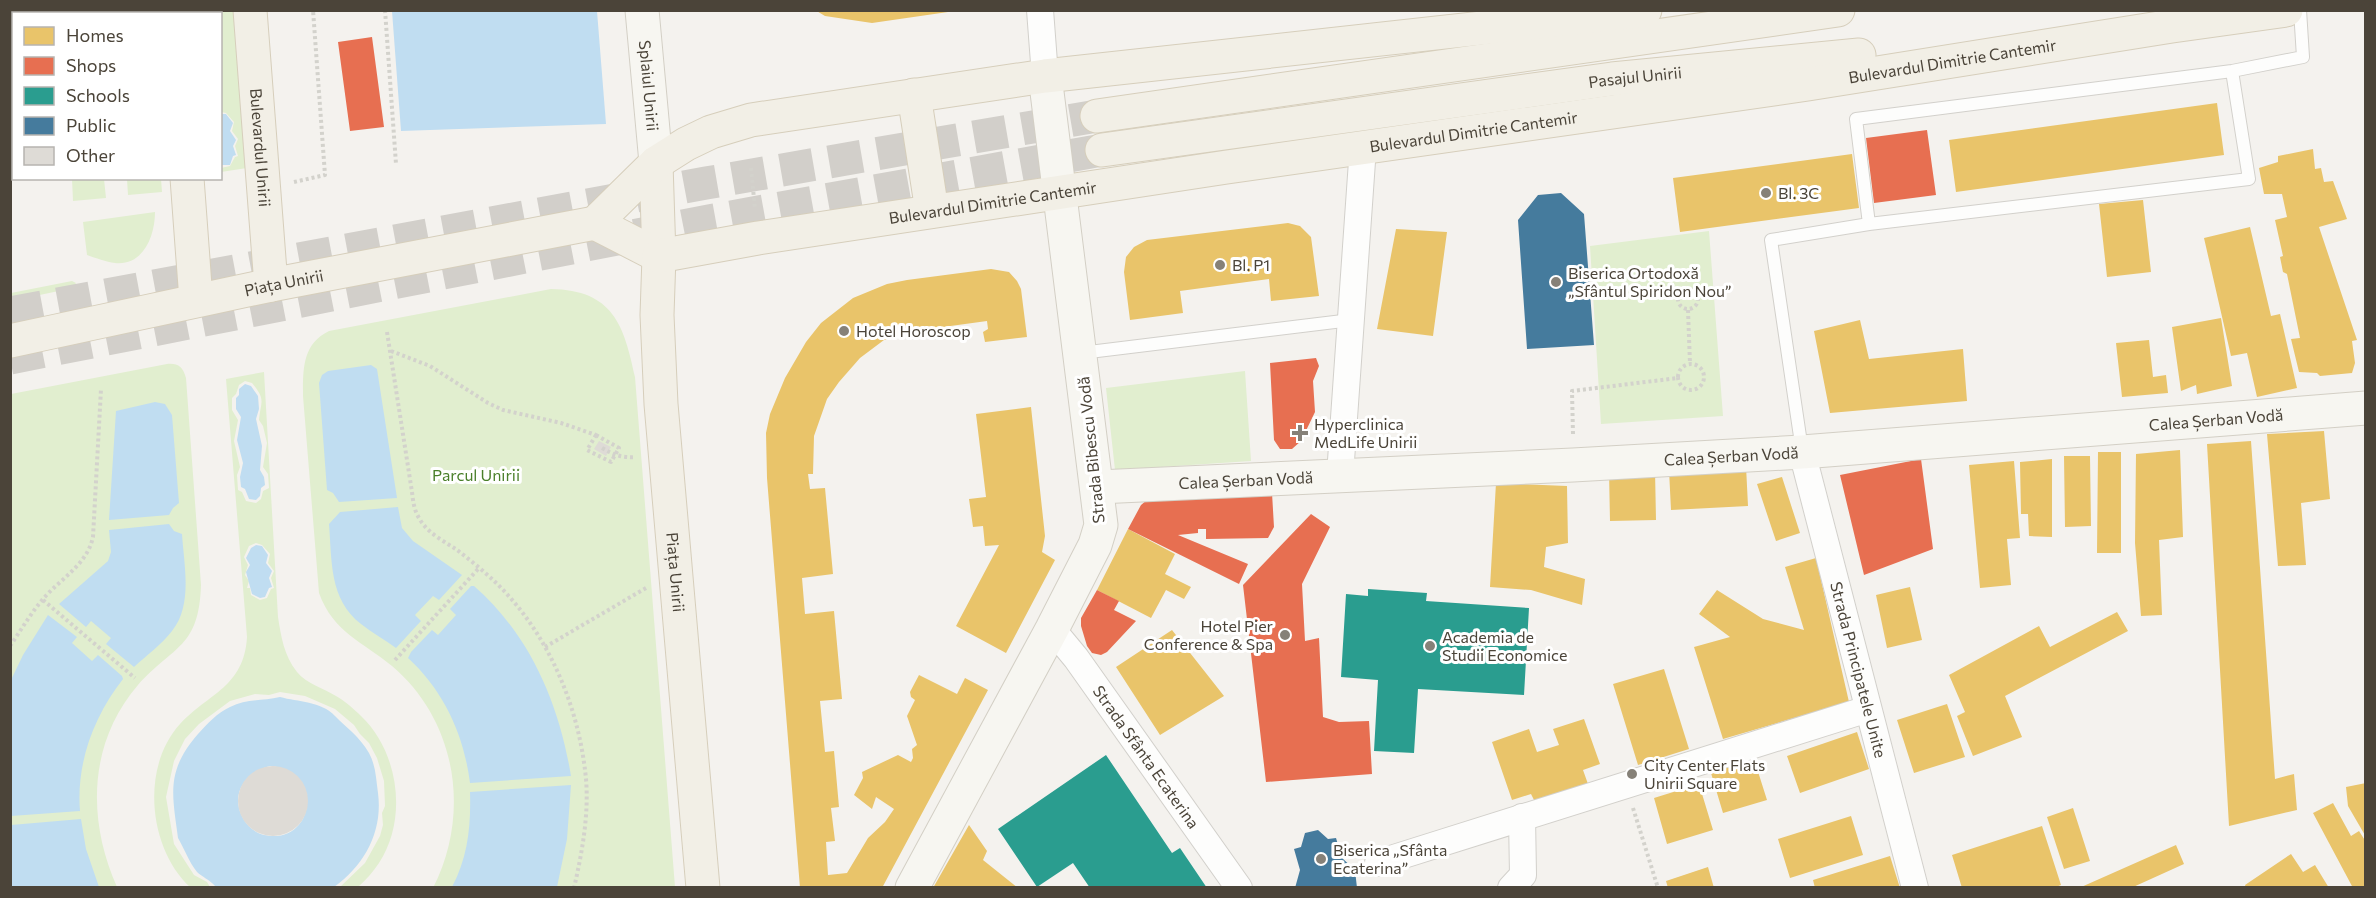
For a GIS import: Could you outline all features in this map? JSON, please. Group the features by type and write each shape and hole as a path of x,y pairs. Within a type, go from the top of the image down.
{"main road":[{"name":"Bulevardul Unirii","path":"250,10 271,285"},
{"path":"659,256 595,223 656,163 686,144 711,132 751,120 1045,76 1645,10"},
{"path":"1097,116 1838,10"},
{"name":"Bulevardul Dimitrie Cantemir","path":"659,256 932,212 1363,147 1808,84 2286,10"},
{"name":"Pasajul Unirii","path":"1102,150 1612,79 2172,26"},
{"path":"914,95 932,212"},
{"name":"Piața Unirii","path":"656,163 659,256 657,315 661,404 703,888"},
{"path":"187,180 196,300"},
{"name":"Piața Unirii","path":"10,341 196,300 595,223"}],"street":[{"name":"Splaiul Unirii","path":"642,10 656,163"},
{"path":"1040,10 1045,76"},
{"name":"Strada Bibescu Vodă","path":"912,888 1052,629 1099,536 1101,515 1098,487 1045,76"},
{"path":"1340,475 1363,147"},
{"name":"Calea Șerban Vodă","path":"1098,487 1802,452 2366,408"},
{"name":"Strada Principatele Unite","path":"1802,452 1915,888"},
{"name":"Strada Sfânta Ecaterina","path":"1052,629 1076,658 1239,888"},
{"path":"1378,863 1868,709"},
{"path":"1511,888 1523,875 1522,817"}],"lane":[{"path":"1869,224 1856,119 2232,71 2303,57 2300,10"},
{"path":"1802,452 1771,240 1869,224 2249,179 2232,71"},
{"path":"1081,353 1351,320"}],"path":[{"path":"292,183 325,175 313,10"},
{"path":"385,10 396,164"},
{"path":"751,168 756,213"},
{"path":"1684,290 1691,290 1696,294 1698,301 1695,307 1688,310 1680,306 1678,297 1684,290"},
{"path":"1688,310 1690,364"},
{"path":"387,332 418,517 425,528 479,568 508,595 545,647 567,693 581,746 586,780 583,841 574,888"},
{"path":"391,351 430,366 503,410 561,423 596,435 619,448 611,462 588,450 596,435"},
{"path":"1690,364 1698,366 1704,373 1701,386 1689,390 1681,386 1678,378 1680,370 1690,364"},
{"path":"1573,465 1572,391 1678,378"},
{"path":"10,646 43,600 85,558 90,548 93,537 101,389"},
{"path":"602,448 625,458 637,457"},
{"path":"395,660 479,568"},
{"path":"545,647 647,587"},
{"path":"43,600 135,678"},
{"path":"1625,785 1658,888"}],"green space":[{"path":"234,11 247,168 222,172 222,168 230,166 238,156 235,146 238,139 232,131 234,122 226,113 222,112 222,12 220,12"},
{"path":"72,180 104,180 106,198 73,201"},
{"path":"127,180 161,180 162,192 128,195"},
{"path":"155,212 150,239 146,247 133,260 115,263 87,255 83,222"},
{"path":"1709,231 1723,416 1601,424 1590,246"},
{"path":"72,281 76,283 73,288 11,301 11,293"},
{"name":"Parcul Unirii","path":"551,289 572,291 589,296 612,314 626,341 635,377 675,887 433,888 445,859 452,830 454,800 451,770 444,741 431,713 414,688 392,666 341,627 332,617 319,593 303,396 304,367 309,350 314,343 329,331"},
{"path":"167,364 180,366 186,378 201,585 199,606 190,634 138,685 122,708 109,732 101,757 97,809 107,861 117,887 11,888 11,394"},
{"path":"1245,371 1251,461 1115,470 1106,388"},
{"path":"264,372 278,617 286,653 301,676 339,698 361,716 374,731 384,748 391,767 395,786 394,827 379,863 358,887 340,887 365,863 380,836 383,825 382,813 385,806 384,781 377,758 369,743 354,725 335,709 305,696 280,692 269,695 255,694 230,701 199,724 185,739 174,761 166,797 174,844 194,875 207,882 210,887 190,887 176,871 158,830 155,785 159,763 167,742 191,713 232,678 244,654 247,637 226,379","holes":["245,381 252,383 261,397 259,420 263,426 267,443 263,467 268,474 269,488 263,491 261,499 256,503 246,501 242,492 238,490 237,475 240,467 234,441 238,420 232,410 232,398 239,385","256,543 262,545 270,554 268,563 274,571 271,578 274,588 271,589 267,598 260,600 251,595 250,588 247,588 249,581 245,575 248,565 244,557 249,546"]}],"water":[{"path":"392,11 597,11 606,124 401,131"},
{"path":"222,114 226,114 233,123 230,131 236,140 233,146 236,155 233,156 230,165 222,165"},
{"path":"371,365 377,369 397,498 339,502 333,493 327,490 319,383 322,375 328,371"},
{"path":"245,384 251,386 258,396 259,409 256,419 262,446 260,470 265,485 261,488 260,496 256,500 249,499 245,489 241,487 240,477 243,463 237,440 241,417 236,409 236,398 239,395 239,389"},
{"path":"155,402 165,404 172,415 179,503 169,515 109,520 116,411"},
{"path":"398,507 402,528 413,541 462,575 439,600 433,596 415,615 421,621 396,648 361,624 343,603 334,578 329,524 340,512"},
{"path":"169,524 174,531 182,534 186,584 183,609 179,621 168,636 134,667 106,644 111,638 91,621 86,627 59,604 108,561 111,552 109,530"},
{"path":"256,545 262,546 268,555 266,563 272,571 269,578 272,587 269,588 265,597 260,598 252,594 246,572 250,565 246,558 251,548"},
{"path":"471,586 474,586 494,605 511,626 539,672 559,722 571,776 470,783 463,748 450,715 432,685 408,658 432,630 438,635 456,615 450,609"},
{"path":"48,615 77,637 72,643 92,661 98,655 123,679 103,708 89,741 81,775 80,811 11,816 11,680 23,655"},
{"path":"280,697 323,707 353,733 369,753 376,778 379,807 378,821 370,846 355,868 334,887 216,887 197,872 178,838 173,795 176,771 188,747 198,734 225,709 236,704","holes":["270,766 288,771 300,780 306,793 307,806 303,819 294,830 281,835 260,834 250,827 241,814 238,797 243,783 255,773"]},
{"path":"270,768 287,773 299,782 304,794 305,807 301,819 292,829 280,834 265,833 255,829 246,819 241,808 241,792 244,786 262,771","holes":["268,793 276,793 281,803 278,808 270,809 265,806 263,800"]},
{"path":"571,785 567,839 557,887 452,887 465,853 470,817 470,792"},
{"path":"81,819 86,849 99,887 11,887 11,825"}],"building: Homes":[{"path":"815,10 948,10 948,12 872,23 825,16"},
{"path":"2217,103 2224,155 1956,192 1949,140"},
{"path":"2313,149 2315,169 2321,168 2324,182 2333,181 2347,219 2319,227 2357,340 2352,341 2355,363 2352,373 2320,376 2317,373 2299,372 2291,339 2300,338 2287,274 2283,272 2280,257 2283,256 2275,220 2287,217 2282,194 2264,194 2259,168 2278,162 2278,156"},
{"name":"Bl. 3C","path":"1852,154 1859,208 1680,232 1673,178"},
{"path":"2143,200 2151,272 2107,277 2099,204"},
{"name":"Bl. P1","path":"1288,223 1300,226 1311,237 1319,296 1271,301 1269,279 1180,291 1183,313 1130,320 1124,272 1126,257 1134,247 1147,240"},
{"path":"2250,227 2271,316 2280,314 2297,388 2257,397 2247,353 2231,356 2204,238"},
{"path":"1396,229 1447,232 1433,336 1377,329"},
{"path":"991,269 1009,272 1017,281 1021,289 1027,337 985,342 983,332 988,329 987,321 914,331 884,340 860,358 839,382 827,399 814,436 813,474 808,474 810,489 825,488 833,574 802,578 805,614 834,611 842,699 820,701 825,752 834,751 839,807 831,808 835,841 826,842 828,875 847,873 868,838 885,822 894,809 876,797 872,809 854,795 863,778 862,772 898,755 911,762 912,749 917,745 907,716 915,700 911,697 910,692 919,675 957,694 965,678 988,690 882,888 800,888 767,478 766,433 770,414 785,378 806,342 821,323 853,298 887,284"},
{"path":"2221,318 2232,386 2197,394 2196,385 2181,391 2172,327"},
{"path":"1860,320 1869,359 1963,349 1967,401 1830,413 1814,331"},
{"path":"2149,340 2153,377 2166,375 2168,393 2122,397 2116,343"},
{"path":"1031,407 1045,536 1042,552 1055,560 1006,653 956,626 999,545 985,546 983,526 973,527 969,499 986,497 976,414"},
{"path":"2324,431 2330,499 2301,503 2306,565 2278,566 2267,434"},
{"path":"2251,441 2275,779 2294,774 2297,810 2229,826 2207,444"},
{"path":"2180,450 2183,537 2159,540 2162,615 2141,616 2135,543 2136,454"},
{"path":"2098,452 2121,452 2121,553 2097,553"},
{"path":"2064,456 2090,456 2091,526 2065,527"},
{"path":"2052,459 2052,537 2029,536 2028,514 2021,514 2020,462"},
{"path":"2014,461 2020,538 2007,539 2011,585 1980,588 1969,465"},
{"path":"1746,466 1748,506 1671,510 1669,470"},
{"path":"1655,470 1656,520 1610,521 1609,471"},
{"path":"1782,477 1800,533 1776,541 1757,484"},
{"path":"1496,483 1567,486 1568,543 1546,547 1544,567 1585,579 1582,605 1531,590 1490,587"},
{"path":"1128,529 1175,554 1165,574 1191,587 1184,599 1166,590 1151,618 1097,590"},
{"path":"1816,558 1849,702 1723,739 1694,647 1730,637 1699,614 1717,590 1763,619 1804,630 1785,567"},
{"path":"1910,587 1922,640 1887,648 1876,595"},
{"path":"2117,612 2128,631 2005,696 2022,737 1973,756 1957,716 1965,712 1949,675 2039,626 2050,647"},
{"path":"1172,630 1224,696 1160,735 1116,667"},
{"path":"1664,669 1689,749 1638,765 1613,684"},
{"path":"1947,704 1965,757 1914,773 1897,720"},
{"path":"1584,719 1600,764 1583,770 1588,784 1535,802 1531,794 1512,800 1492,742 1529,729 1537,752 1559,745 1553,729"},
{"path":"1857,732 1869,769 1800,793 1787,756"},
{"path":"1754,759 1767,800 1723,813 1711,773"},
{"path":"2366,783 2366,837 2348,806 2346,787"},
{"path":"1699,784 1713,830 1667,844 1654,798"},
{"path":"2333,803 2351,836 2359,831 2366,842 2366,888 2353,888 2313,813"},
{"path":"2073,808 2090,861 2064,869 2047,817"},
{"path":"1851,816 1863,855 1790,878 1778,839"},
{"path":"969,825 987,851 983,860 1018,888 933,888"},
{"path":"2042,826 2061,885 2053,888 1962,888 1952,855"},
{"path":"2176,845 2184,864 2131,888 2079,888"},
{"path":"2291,854 2303,872 2315,865 2329,888 2246,888 2245,885"},
{"path":"1890,856 1900,888 1815,888 1813,880"},
{"path":"1708,867 1714,888 1668,888 1666,881"}],"building: Shops":[{"path":"10,10 21,10 21,12 12,12 11,135"},
{"path":"372,37 384,127 350,131 338,42"},
{"path":"1927,130 1936,195 1874,203 1866,138"},
{"path":"1316,358 1319,366 1313,381 1315,412 1301,441 1292,449 1280,449 1274,440 1270,363"},
{"path":"1921,459 1933,549 1864,575 1840,475"},
{"path":"1272,493 1274,527 1268,538 1206,539 1206,529 1198,529 1198,533 1178,535 1248,564 1239,584 1128,529 1141,505 1147,500"},
{"path":"1311,514 1330,527 1302,584 1305,641 1319,638 1323,717 1339,722 1369,721 1372,774 1266,782 1243,585"},
{"path":"1097,590 1119,601 1114,610 1136,621 1107,652 1101,655 1092,653 1087,646 1081,626 1081,618"}],"building: Schools":[{"path":"1368,589 1427,593 1426,601 1529,608 1524,695 1418,689 1414,753 1374,751 1378,680 1341,677 1346,594 1368,596"},
{"path":"1106,755 1172,853 1180,848 1207,888 1090,888 1073,863 1037,887 998,829"}],"building: Public":[{"name":"Biserica Ortodoxă „Sfântul Spiridon Nou”","path":"1561,193 1584,214 1594,345 1527,349 1518,220 1538,195"},
{"name":"Biserica „Sfânta Ecaterina”","path":"1318,830 1328,839 1336,838 1342,858 1355,870 1357,888 1295,888 1300,870 1294,849 1301,847 1305,833"}],"building: Other":[{"path":"599,441 611,447 606,456 594,449"},
{"path":"273,766 286,769 298,776 305,788 308,801 305,814 298,826 286,833 273,836 260,833 248,826 241,814 238,801 241,788 248,776 260,769"}],"tunnel":[{"path":"10,313 706,183 1097,116"},
{"path":"10,358 709,221 1102,150"}],"place":[{"name":"Bl. 3C","path":"1766,193"},
{"name":"Bl. P1","path":"1220,265"},
{"name":"Biserica Ortodoxă „Sfântul Spiridon Nou”","path":"1556,282"},
{"name":"Hotel Horoscop","path":"844,331"},
{"name":"Hyperclinica MedLife Unirii","path":"1300,433"},
{"name":"Hotel Pier Conference & Spa","path":"1285,635"},
{"name":"Academia de Studii Economice","path":"1430,646"},
{"name":"City Center Flats Unirii Square","path":"1632,774"},
{"name":"Biserica „Sfânta Ecaterina”","path":"1321,859"}]}
